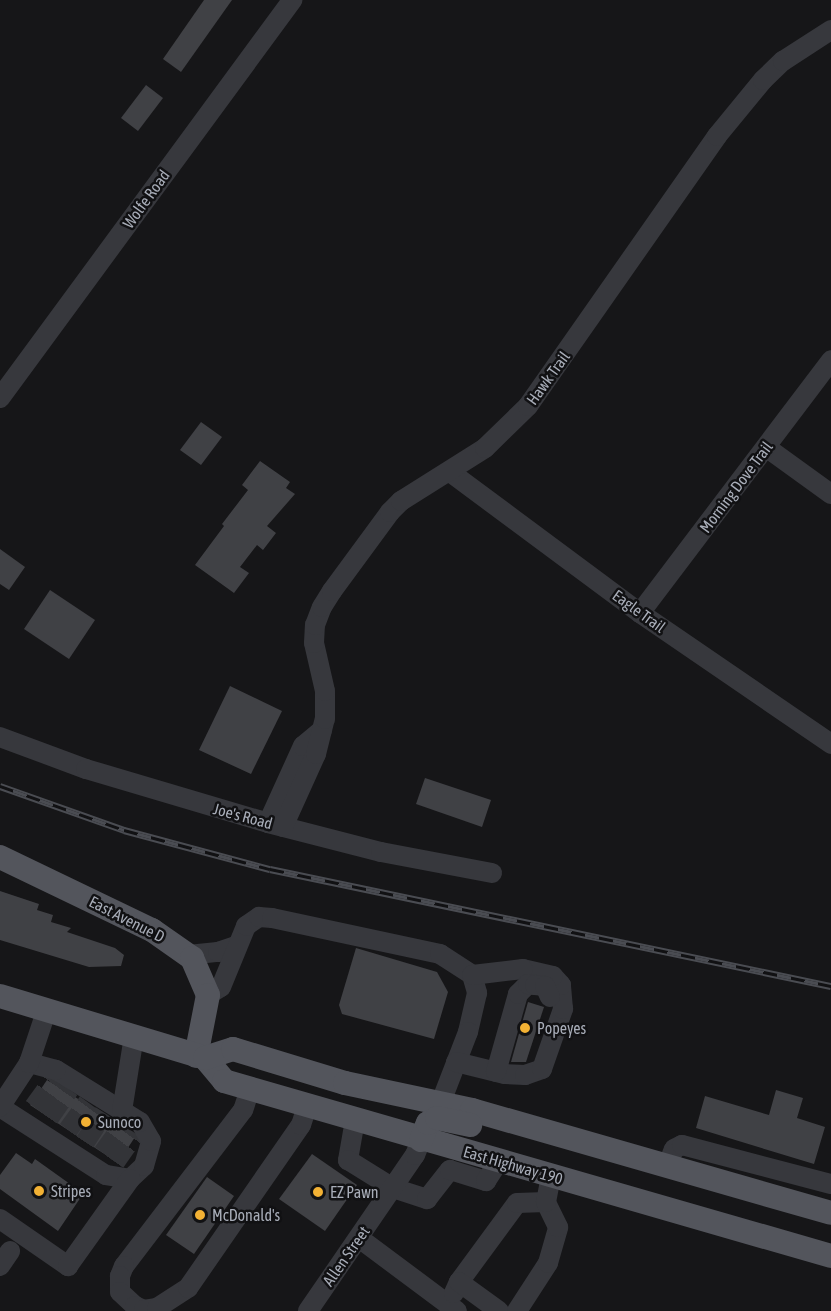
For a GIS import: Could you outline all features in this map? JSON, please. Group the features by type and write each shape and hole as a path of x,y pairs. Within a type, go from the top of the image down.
{"main road":[{"name":"East Avenue D","path":"0,857 152,930 188,955 202,976 208,994"},
{"path":"200,1057 208,994"},
{"path":"0,996 200,1057 233,1049 345,1083 441,1102 826,1212"},
{"name":"East Highway 190","path":"200,1057 224,1082 831,1256"},
{"path":"422,1140 428,1123 438,1118 450,1119 584,1159 617,1152"}],"street":[{"name":"Wolfe Road","path":"0,398 292,0"},
{"name":"Hawk Trail","path":"276,825 303,746 322,730 325,719 325,691 314,643 315,625 322,607 390,512 423,485 450,472 485,448 542,390 717,136 763,80 783,62 831,30"},
{"name":"Morning Dove Trail","path":"640,614 831,360"},
{"path":"766,447 831,494"},
{"name":"Eagle Trail","path":"450,472 640,614 831,744"},
{"name":"Joe's Road","path":"0,736 86,770 276,825 381,852 492,873"},
{"path":"208,994 221,987 246,926 259,917 440,954 472,975 523,969 553,976 561,984 562,1009 542,1069 525,1075 496,1072 456,1062"},
{"path":"188,955 218,952 236,946"},
{"path":"441,1102 468,1032 477,993 472,975"},
{"path":"496,1072 518,994 528,984 544,986 552,1002 537,1053 525,1075"},
{"path":"47,1009 28,1063 0,1107 36,1120 130,1179"},
{"path":"116,1113 134,1036"},
{"path":"0,1219 68,1266 130,1179 144,1166 151,1141 116,1113 64,1080 28,1063"},
{"path":"250,1089 243,1110 124,1266 120,1276 120,1292 135,1306 144,1310 156,1308 188,1288 300,1125 307,1106"},
{"path":"355,1120 348,1160 393,1188 427,1199 450,1170 486,1181 499,1161"},
{"name":"Allen Street","path":"308,1311 415,1155 422,1140"},
{"path":"667,1167 674,1149 682,1145 830,1184 826,1212"},
{"path":"771,1196 778,1170"},
{"path":"517,1311 548,1263 558,1227 546,1202 551,1176"},
{"path":"359,1238 450,1309 459,1282 517,1203 546,1202"},
{"path":"459,1282 499,1311"}],"building":[{"path":"204,0 232,0 181,72 163,59"},
{"path":"146,85 163,98 138,131 121,118"},
{"path":"201,422 222,437 201,465 180,450"},
{"path":"260,461 290,482 286,488 295,494 267,526 276,533 263,550 257,545 240,567 249,573 234,593 195,565 248,490 242,485"},
{"path":"0,549 25,567 9,590 0,584"},
{"path":"50,590 95,620 69,659 24,629"},
{"path":"230,686 282,711 251,774 199,750"},
{"path":"425,778 491,800 482,827 416,804"},
{"path":"0,891 39,904 37,910 53,915 51,922 71,928 67,932 115,948 124,955 121,966 89,967 0,940"},
{"path":"356,948 437,972 448,992 434,1039 342,1014 339,1005"},
{"name":"Popeyes","path":"528,1002 544,1007 526,1062 511,1062"},
{"name":"Sunoco","path":"47,1080 131,1131 135,1137 118,1163 30,1105"},
{"path":"776,1090 803,1098 797,1118 825,1127 814,1164 696,1128 705,1096 769,1115"},
{"name":"Stripes","path":"16,1153 32,1164 35,1159 77,1189 74,1192 81,1197 58,1231 0,1189 0,1175"},
{"name":"EZ Pawn","path":"312,1154 357,1185 325,1231 279,1199"},
{"name":"McDonald's","path":"207,1177 234,1196 194,1254 166,1235"}],"tunnel":[{"path":"34,1107 54,1079"},
{"path":"49,1118 69,1089"},
{"path":"68,1130 88,1102"},
{"path":"85,1142 104,1113"},
{"path":"103,1153 123,1125"},
{"path":"115,1162 135,1133"}],"railway":[{"path":"0,786 124,830 270,869 831,986"}],"place":[{"name":"Popeyes","path":"525,1028"},
{"name":"Sunoco","path":"86,1122"},
{"name":"Stripes","path":"39,1191"},
{"name":"EZ Pawn","path":"318,1192"},
{"name":"McDonald's","path":"200,1215"}]}
